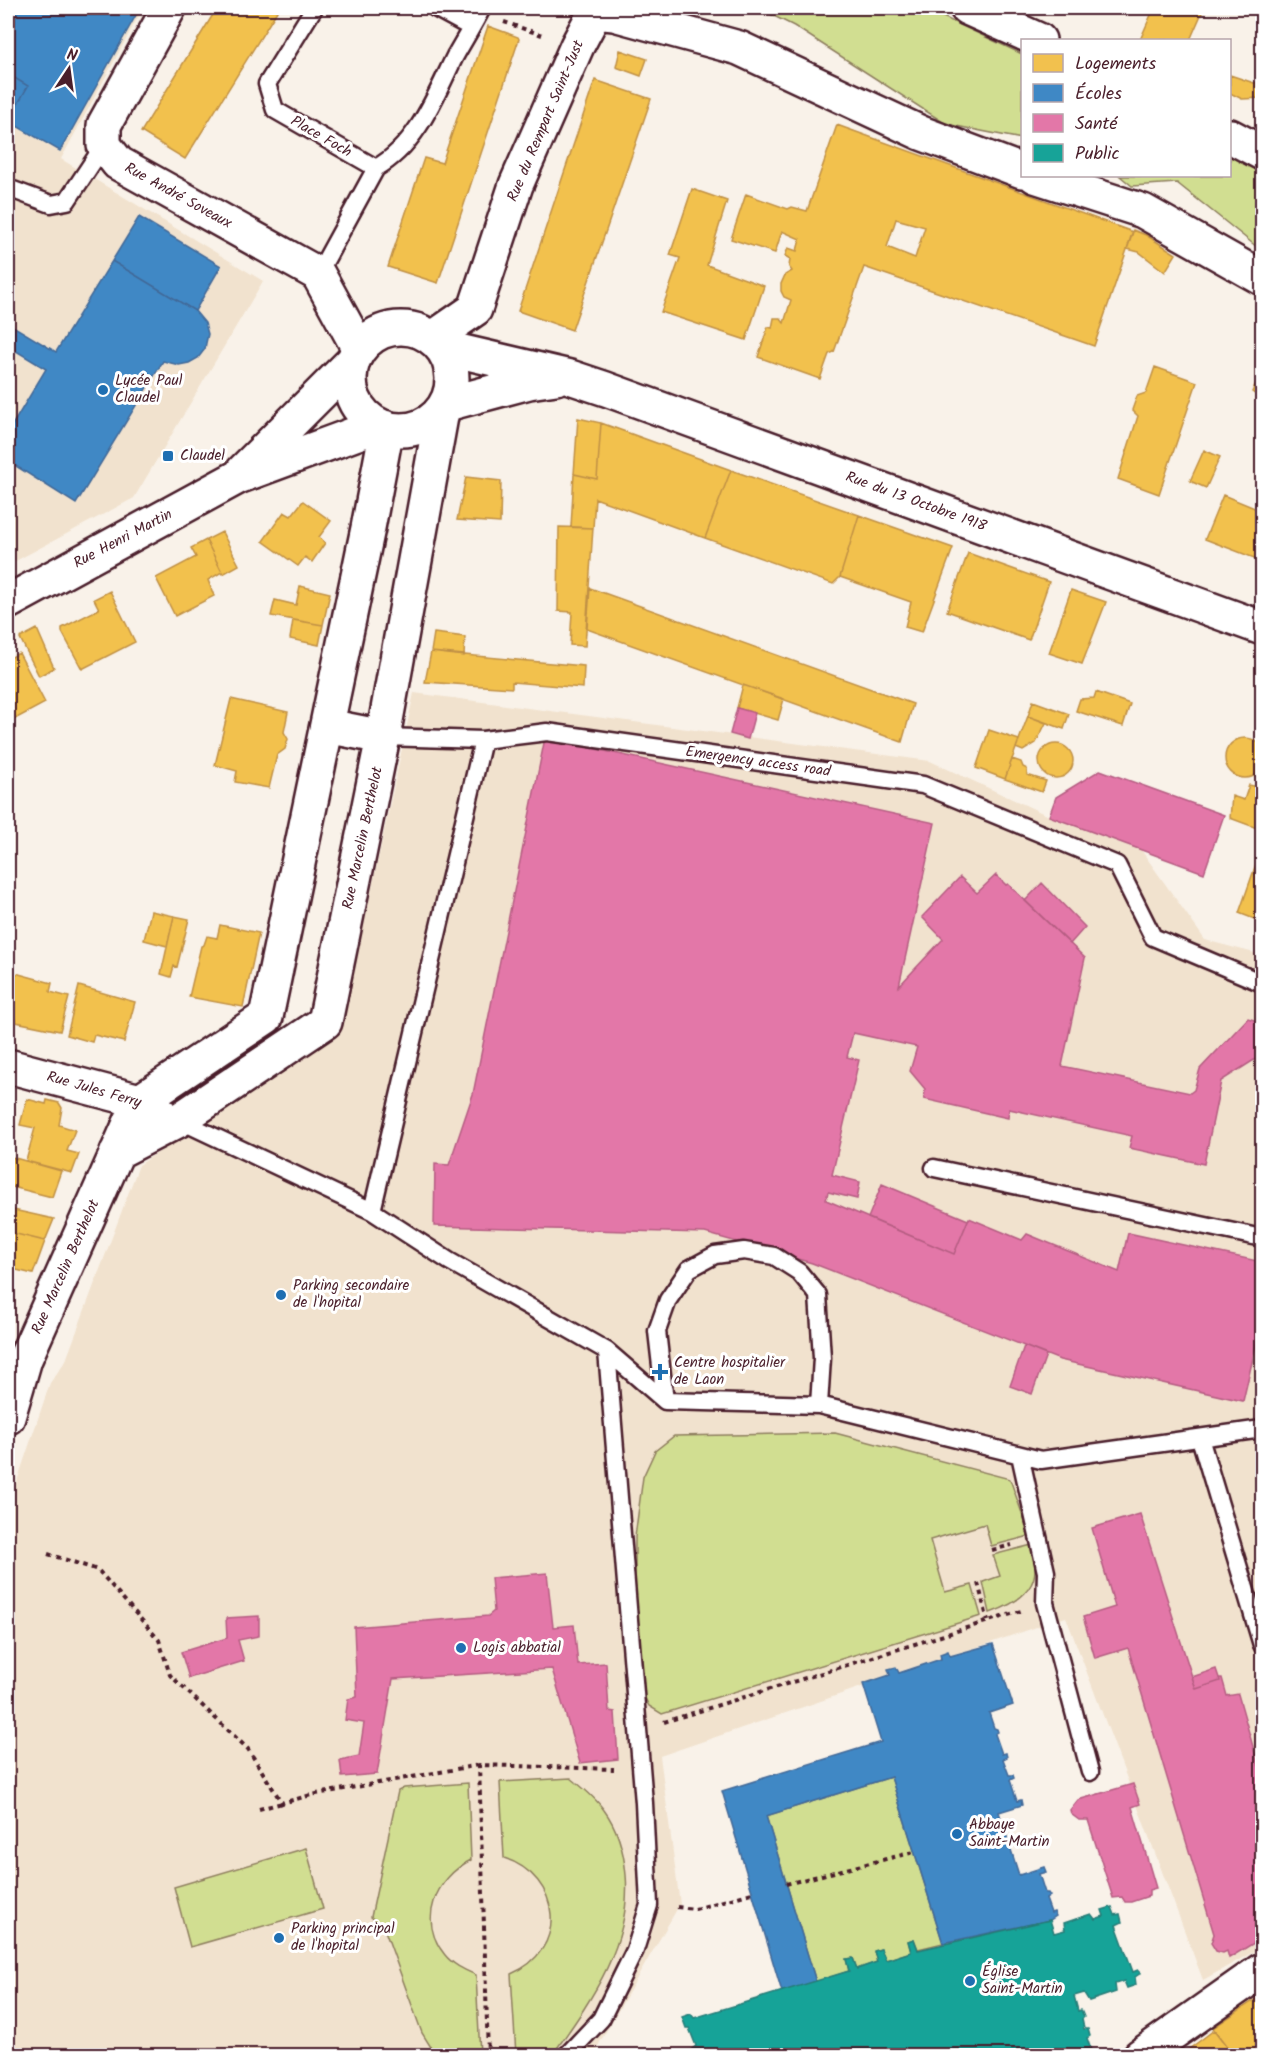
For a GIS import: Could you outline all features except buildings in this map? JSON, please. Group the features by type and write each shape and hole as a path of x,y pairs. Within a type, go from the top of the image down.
{"street":[{"path":"104,146 104,125 169,8"},
{"path":"967,8 1037,39"},
{"name":"Rue du Rempart Saint-Just","path":"437,342 476,309 516,185 577,46 595,12 614,14 739,48 921,133 1021,170"},
{"path":"1231,137 1263,153"},
{"name":"Rue André Soveaux","path":"104,146 118,163 318,274"},
{"path":"1038,177 1143,211 1263,278"},
{"path":"318,274 355,356"},
{"path":"402,327 418,330 437,342 449,359 453,373 452,387 444,407 430,422 417,428 402,430 383,427 367,417 357,406 351,392 349,377 355,356 370,337 385,330 402,327"},
{"name":"Rue du 13 Octobre 1918","path":"437,342 570,377 1263,628"},
{"name":"Rue Henri Martin","path":"238,477 355,356"},
{"name":"Rue du 13 Octobre 1918","path":"444,407 529,382 570,377"},
{"name":"Rue Marcelin Berthelot","path":"117,1152 178,1120 325,1022 383,737 444,407"},
{"path":"140,1101 266,1017 327,726 383,427"},
{"name":"Rue Henri Martin","path":"8,602 238,477 383,427"},
{"path":"327,726 383,737"},
{"name":"Rue Jules Ferry","path":"8,1066 140,1101 178,1120"},
{"name":"Rue Marcelin Berthelot","path":"8,1417 16,1357 140,1101"},
{"path":"1140,2055 1263,1970"}],"lane":[{"name":"Place Foch","path":"314,8 267,84 275,110 376,168"},
{"path":"318,274 376,168 390,161 418,128 477,16 435,8"},
{"path":"8,188 51,204 67,201 104,146"},
{"name":"Emergency access road","path":"383,737 483,740 547,732 923,785 1117,865 1153,937 1263,983"},
{"path":"372,1211 483,740"},
{"path":"178,1120 372,1211 449,1261 607,1351 665,1401 819,1405 1041,1460 1263,1429"},
{"path":"934,1168 1263,1238"},
{"path":"665,1401 657,1331 668,1300 689,1269 715,1255 744,1251 774,1256 799,1272 818,1295 822,1359 819,1405"},
{"path":"566,2055 601,2019 635,1950 649,1905 638,1730 607,1351"},
{"path":"1200,1438 1263,1645"},
{"path":"1020,1455 1046,1572 1045,1603 1090,1772"}],"path":[{"path":"477,16 577,46"},
{"path":"48,1554 98,1570 159,1640 170,1675 248,1749 282,1803"},
{"path":"978,1583 988,1621"},
{"path":"638,1730 1045,1603"},
{"path":"479,1766 488,2055"},
{"path":"259,1809 311,1794 479,1766 641,1770"},
{"path":"786,1884 914,1852"},
{"path":"649,1905 695,1909 752,1893"}],"shaded area":[{"name":"Lycée Paul Claudel","path":"8,8 143,8 61,159 263,281 134,498 8,565"},
{"name":"Centre hospitalier de Laon","path":"414,693 930,761 1049,816 1141,850 1205,940 1262,955 1262,1477 1258,1482 1262,1496 1262,1947 1203,1980 1066,1617 660,1756 680,1904 600,2042 595,2055 8,2056 8,1508 50,1383 66,1360 139,1165 341,1031"}],"green space":[{"path":"758,8 924,8 1021,54 1021,139 946,124 794,26"},
{"path":"1231,156 1262,171 1262,251 1177,183 1132,186 1121,177 1231,177"},
{"path":"835,1433 1010,1479 1030,1536 991,1546 985,1524 930,1540 945,1592 972,1585 981,1616 662,1714 649,1706 640,1688 635,1616 635,1537 643,1477 655,1451 674,1436"},
{"path":"1032,1545 1035,1566 1031,1585 1013,1602 990,1613 983,1582 1000,1576 993,1555"},
{"path":"891,1777 943,1943 918,1949 914,1939 908,1941 911,1952 886,1960 880,1949 874,1952 877,1962 857,1969 853,1958 846,1959 849,1971 816,1982 766,1816"},
{"path":"571,1778 600,1805 609,1817 620,1841 626,1875 626,1900 622,1924 616,1948 606,1970 581,2013 553,2054 516,2055 511,1974 530,1963 543,1948 550,1932 551,1914 547,1897 538,1881 523,1867 504,1858 500,1782"},
{"path":"468,1783 471,1860 458,1868 440,1889 431,1915 432,1928 437,1942 448,1959 476,1975 480,2055 443,2055 432,2049 422,2033 384,1928 371,1917 398,1791 404,1788"},
{"path":"306,1848 323,1909 190,1947 174,1887"}],"place":[{"name":"Lycée Paul Claudel","path":"103,390"},
{"name":"Claudel","path":"168,456"},
{"name":"Parking secondaire de l'hopital","path":"281,1295"},
{"name":"Centre hospitalier de Laon","path":"660,1372"},
{"name":"Logis abbatial","path":"461,1648"},
{"name":"Abbaye Saint-Martin","path":"957,1834"},
{"name":"Parking principal de l'hopital","path":"279,1938"},
{"name":"Église Saint-Martin","path":"970,1981"}]}
